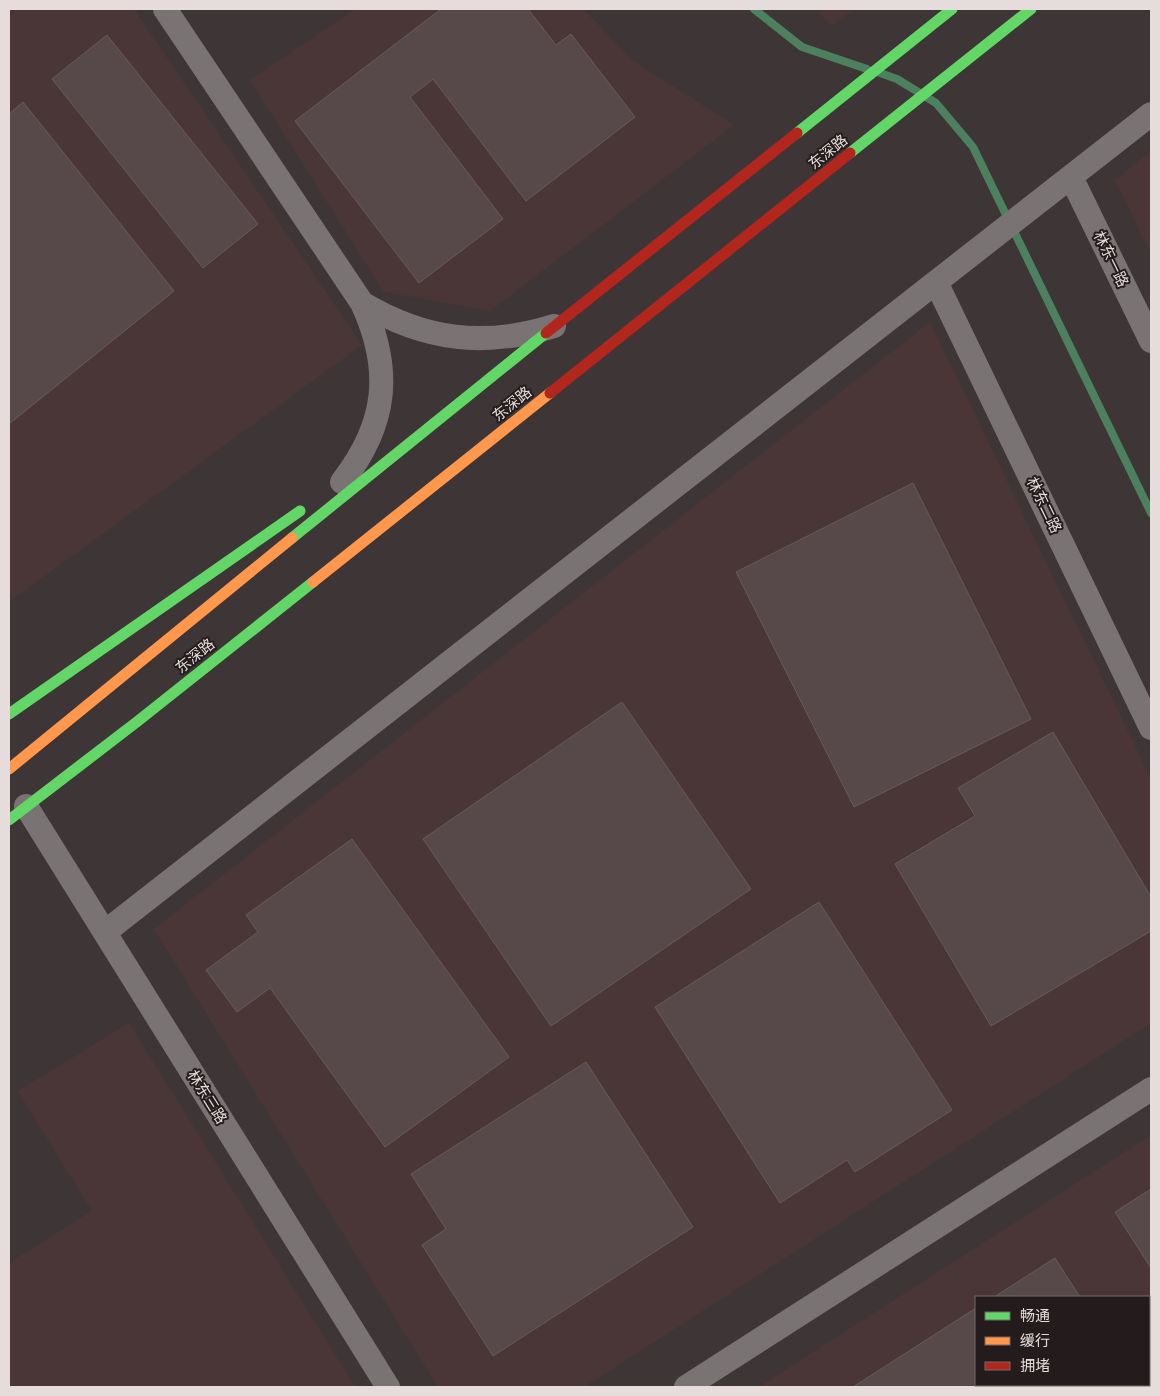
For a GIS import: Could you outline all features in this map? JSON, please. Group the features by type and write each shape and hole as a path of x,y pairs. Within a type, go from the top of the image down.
{"highway":[{"name":"东深路","path":"9,769 472,392 952,9"},
{"name":"东深路","path":"17,813 138,721 1031,9"},
{"path":"338,485 472,392"},
{"path":"9,714 309,505"}],"street":[{"path":"165,9 362,303 371,322 381,364 379,406 374,427 366,447 355,466 338,485"},
{"path":"104,932 1151,114"},
{"name":"林东一路","path":"1071,177 1151,341"},
{"name":"林东二路","path":"936,282 1151,728"},
{"path":"362,303 384,316 407,325 431,333 456,337 482,339 507,337 532,333 556,325"},
{"name":"林东三路","path":"17,813 104,932 388,1387"},
{"path":"686,1387 1151,1089"}],"shaded area":[{"path":"9,9 134,9 362,345 9,602"},
{"path":"355,9 583,9 633,61 734,125 490,311 384,292 250,80"},
{"path":"814,9 854,9 832,26"},
{"path":"1151,151 1151,253 1115,180"},
{"path":"930,322 1151,779 1151,1023 584,1387 438,1387 154,929"},
{"path":"129,1023 355,1387 9,1387 9,1263 92,1211 18,1091"},
{"path":"1151,1135 1151,1387 759,1387"}],"building":[{"path":"441,9 528,9 556,45 571,34 635,117 526,201 433,79 410,97 503,219 419,283 295,121"},
{"path":"107,35 258,224 203,268 52,79"},
{"path":"23,102 174,291 9,424 9,114"},
{"path":"913,483 1031,719 854,807 736,572"},
{"path":"622,702 751,889 551,1026 423,839"},
{"path":"1053,732 1151,897 1151,931 991,1026 895,864 975,816 958,788"},
{"path":"352,839 509,1057 385,1147 270,988 237,1012 206,970 258,932 246,915"},
{"path":"819,902 952,1110 855,1172 847,1160 780,1203 655,1007"},
{"path":"586,1062 693,1227 493,1356 422,1245 446,1229 411,1174"},
{"path":"1151,1189 1151,1268 1115,1212"},
{"path":"1055,1258 1079,1296 996,1296"},
{"path":"975,1309 975,1386 1138,1387 853,1387"}],"waterway":[{"path":"754,9 802,47 867,69"},
{"path":"880,73 897,79 936,103 973,147 1151,513"}],"traffic: fast":[{"path":"797,133 952,9"},
{"path":"850,153 1031,9"},
{"path":"292,538 546,333"},
{"path":"9,714 300,511"},
{"path":"9,820 138,721 313,582"}],"traffic: slow":[{"path":"313,582 550,393"},
{"path":"9,769 292,538"}],"traffic: jam":[{"path":"546,333 797,133"},
{"path":"550,393 850,153"}]}
